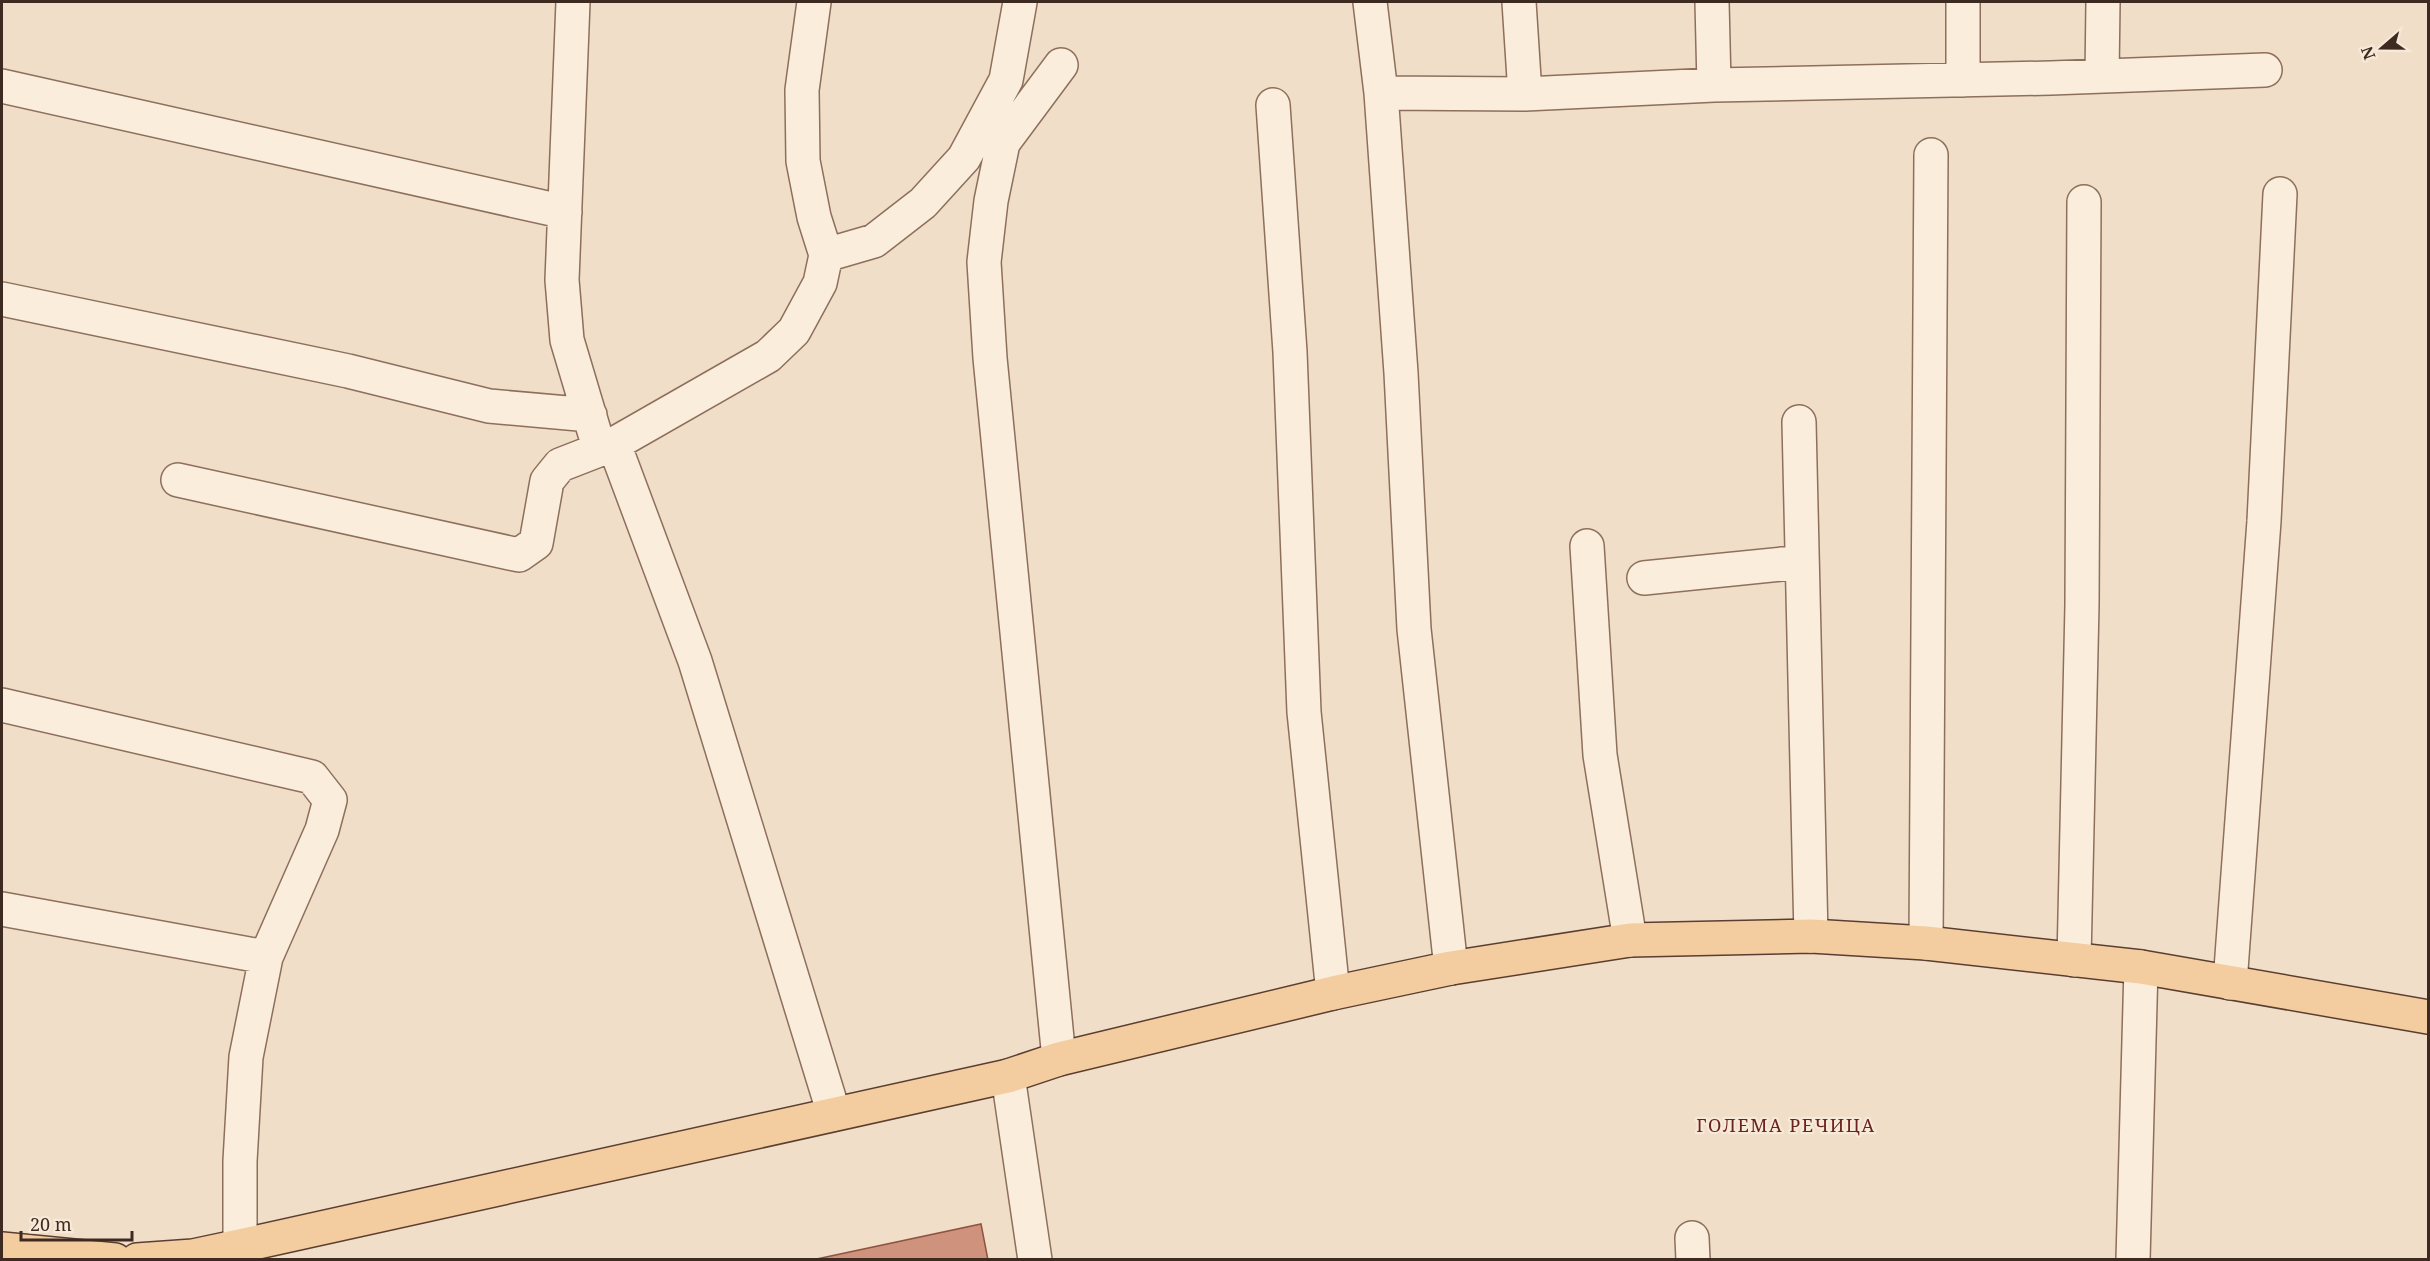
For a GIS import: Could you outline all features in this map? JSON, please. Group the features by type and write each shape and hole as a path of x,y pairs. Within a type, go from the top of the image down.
{"main road":[{"path":"137,1260 193,1256 1008,1076 1059,1059 1333,993 1451,968 1630,940 1811,936 1926,943 2141,967 2428,1017"},
{"path":"2,1249 114,1260"}],"street":[{"path":"573,2 562,280 567,339 590,414 607,447 694,661 834,1114"},
{"path":"178,480 519,555 536,543 547,481 561,465 607,447 768,356 794,331 820,283 826,255 813,217 802,161 802,90 814,2"},
{"path":"826,255 874,241 923,203 964,158 1006,80 1020,2"},
{"path":"1370,2 1381,93 1401,374 1414,629 1451,968"},
{"path":"1519,2 1524,94"},
{"path":"1712,2 1714,85"},
{"path":"1963,2 1963,80"},
{"path":"2102,76 2103,2"},
{"path":"1059,1059 990,358 984,261 1003,143 1061,65"},
{"path":"1381,93 1524,94 1714,85 2265,70"},
{"path":"2,86 565,212"},
{"path":"1274,105 1290,352 1304,712 1333,993"},
{"path":"1926,943 1931,155"},
{"path":"2230,983 2264,521 2280,194"},
{"path":"2074,960 2082,605 2084,202"},
{"path":"2,299 337,369 489,406 590,414"},
{"path":"1799,422 1811,936"},
{"path":"1587,546 1600,755 1630,940"},
{"path":"1644,578 1802,562"},
{"path":"2,705 312,777 330,800 322,830 266,957 246,1057 240,1161 240,1246"},
{"path":"2,909 266,957"},
{"path":"2133,1260 2141,967"},
{"path":"1008,1076 1035,1260"}],"building":[{"path":"981,1224 988,1260 812,1260"}],"district":[{"name":"ГОЛЕМА РЕЧИЦА","path":"1786,1126"}]}
